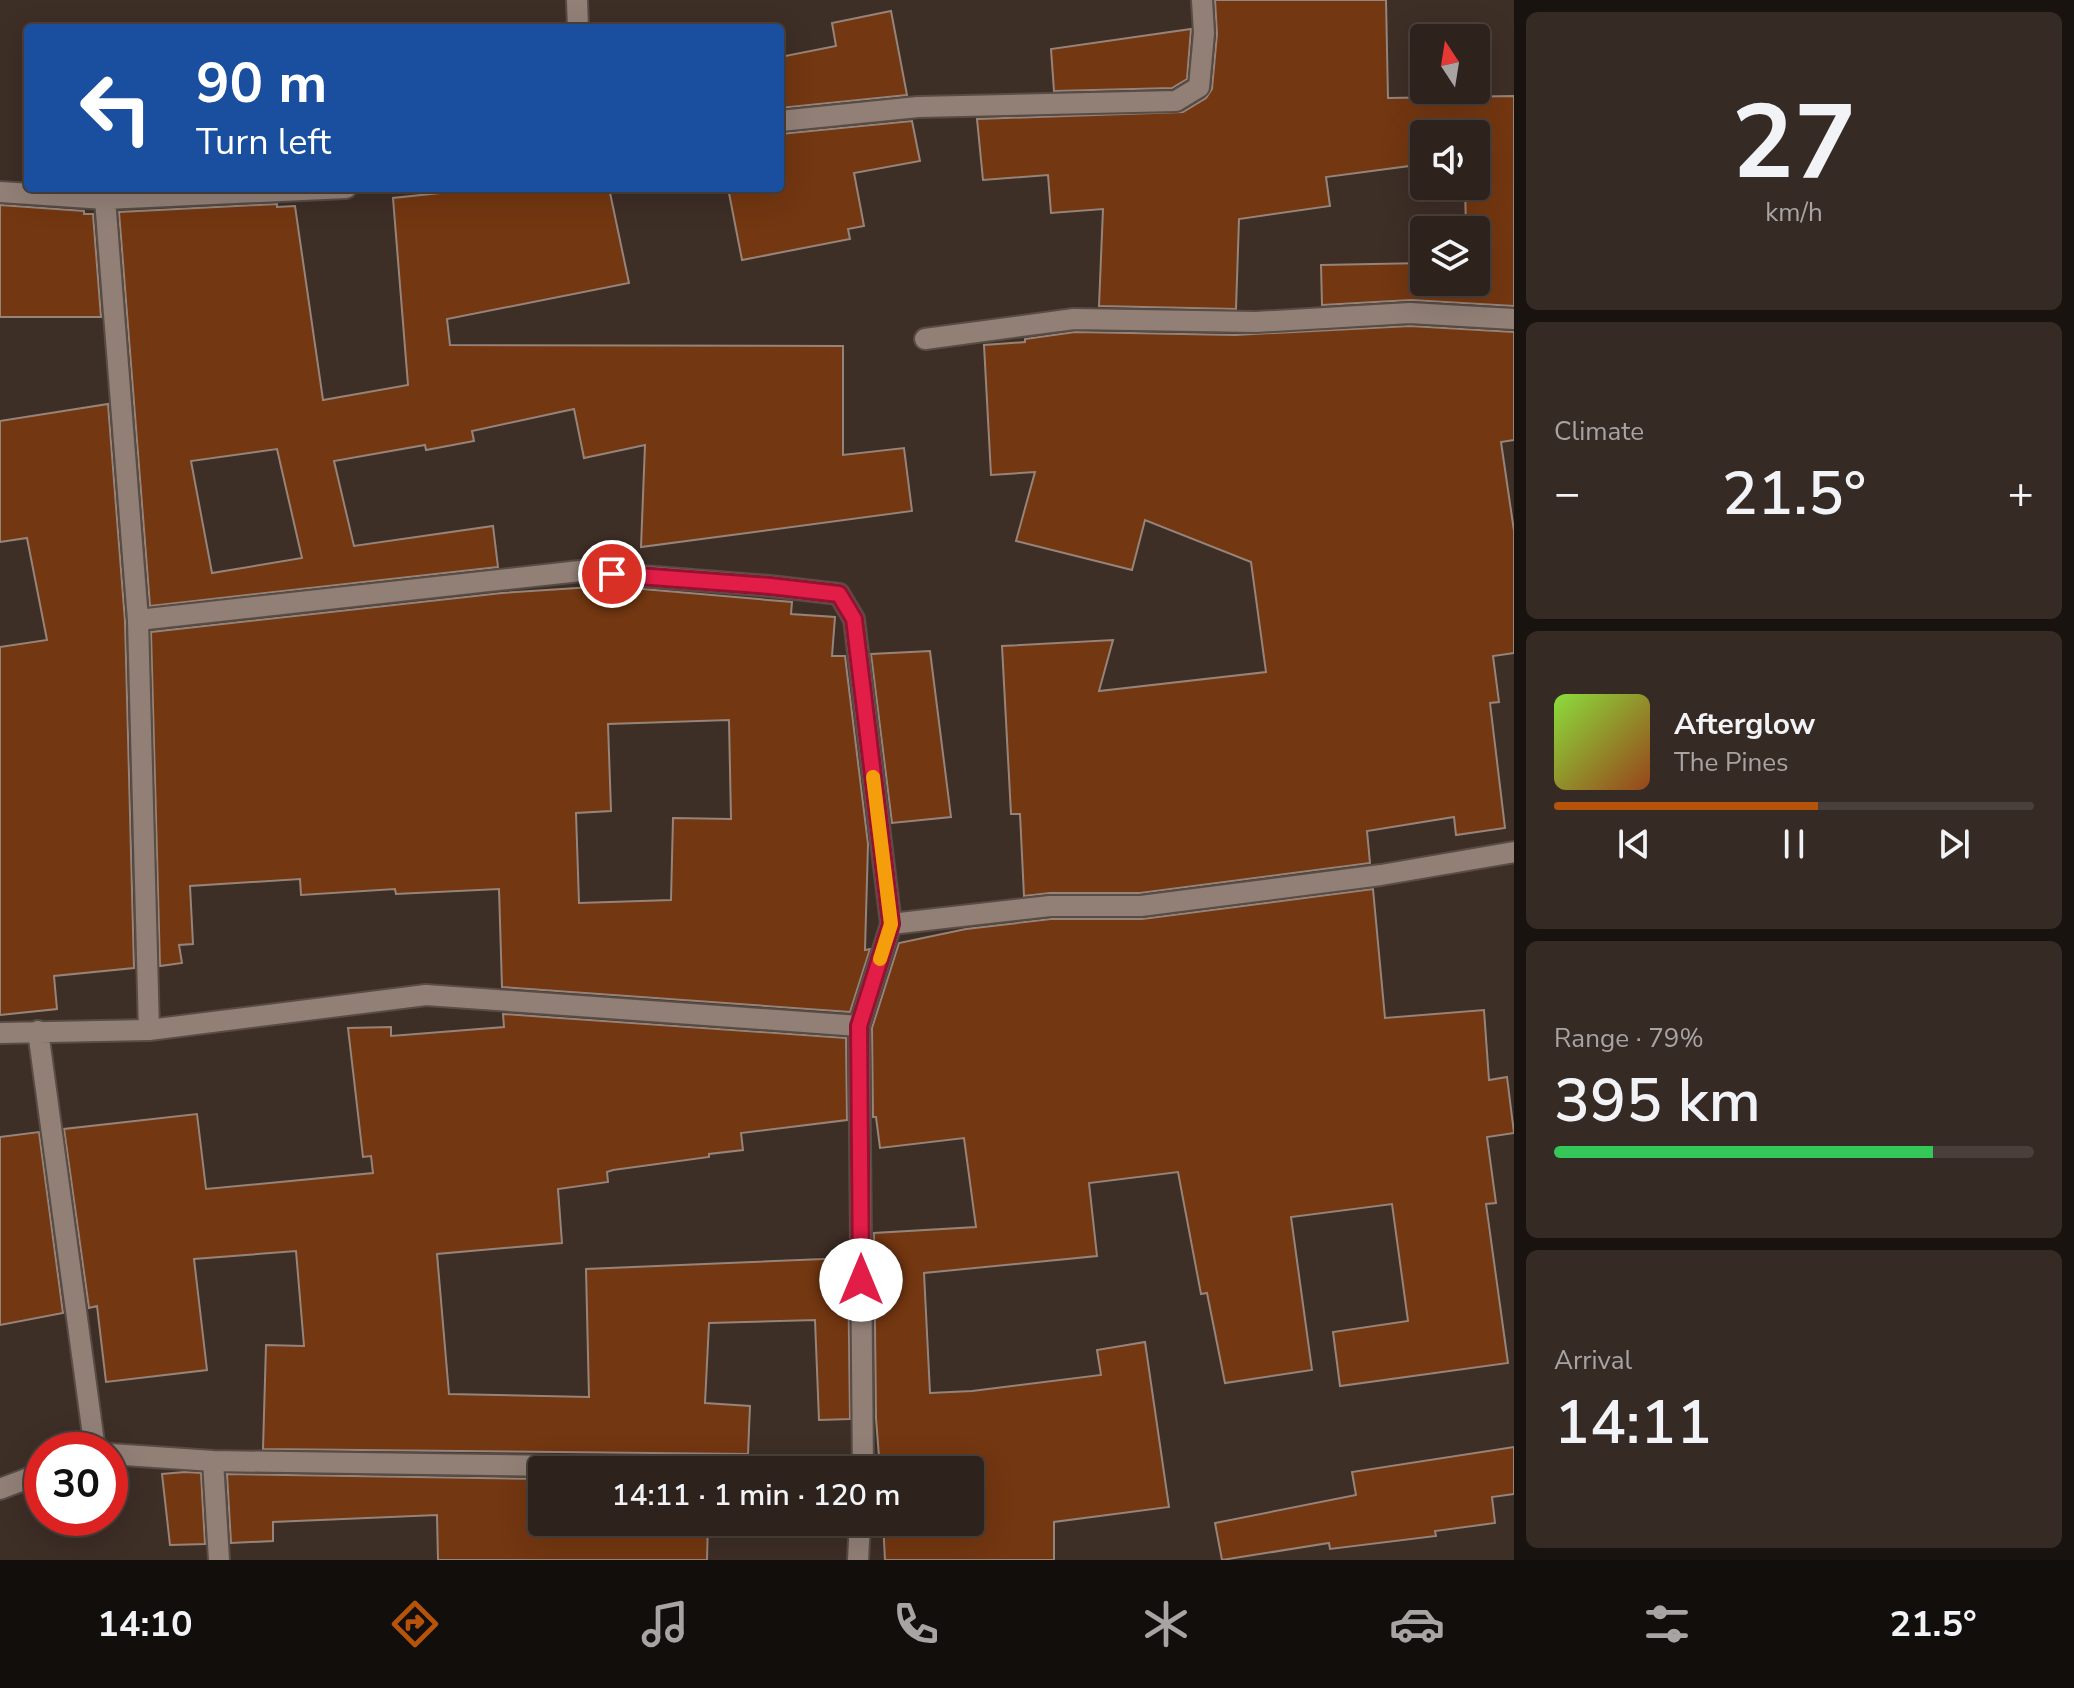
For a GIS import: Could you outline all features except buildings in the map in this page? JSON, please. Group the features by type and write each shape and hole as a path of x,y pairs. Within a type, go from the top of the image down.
{"street":[{"path":"577,0 578,24"},
{"path":"784,121 918,107 1176,101 1199,87 1204,33 1202,0"},
{"path":"0,192 105,199 258,192"},
{"path":"105,199 138,620 149,1030"},
{"path":"925,339 1074,319 1256,322 1410,313 1514,319"},
{"path":"138,620 580,571 839,594 854,619 891,924 859,1026 863,1456"},
{"path":"891,924 1050,906 1141,906 1381,875 1514,852"},
{"path":"0,1033 149,1030 426,995 859,1026"},
{"path":"38,1031 93,1432"},
{"path":"128,1455 213,1461 528,1466"},
{"path":"213,1461 219,1560"},
{"path":"0,1489 24,1480"},
{"path":"858,1560 859,1536"}],"slow traffic":[{"path":"873,777 891,924 880,959"}],"route":[{"path":"612,574 839,594 854,619 891,924 859,1026 861,1280"}]}
